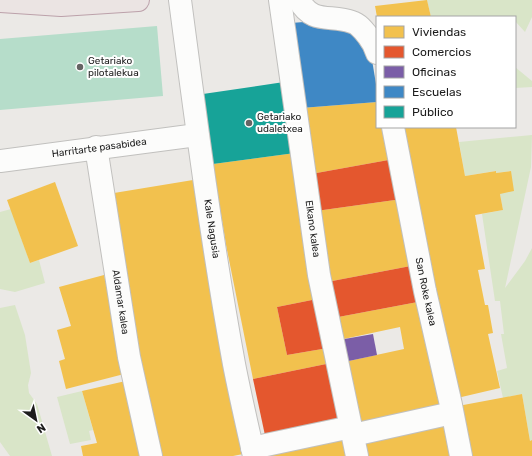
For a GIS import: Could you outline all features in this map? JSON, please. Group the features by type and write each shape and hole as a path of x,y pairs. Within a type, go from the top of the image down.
{"highway":[{"path":"0,1 46,2 67,5 138,0"}],"street":[{"name":"Kale Nagusia","path":"180,0 198,134 234,365 251,453"},
{"name":"Elkano kalea","path":"280,0 318,268 354,439"},
{"path":"299,0 306,10 312,14 320,17 352,22 358,25 370,39 376,51"},
{"name":"San Roke kalea","path":"393,128 424,284 461,456"},
{"name":"Harritarte pasabidea","path":"0,161 198,134"},
{"name":"Aldamar kalea","path":"96,147 129,357 151,456"},
{"path":"251,453 354,439 452,413"}],"green space":[{"path":"427,0 532,0 532,17 525,32 516,22 516,16 431,16"},
{"name":"Getariako pilotalekua","path":"157,26 163,96 0,110 0,39"},
{"path":"516,68 532,81 532,87 516,88"},
{"path":"532,135 531,167 505,288 525,261 532,248 532,440 530,441 522,394 503,398 497,371 507,368 501,334 504,334 500,301 495,301 482,214 503,210 500,194 511,171 496,173 495,171 465,176 459,142"},
{"path":"11,209 30,263 39,260 45,283 15,292 0,289 0,212"},
{"path":"15,305 25,335 31,373 28,385 29,393 37,404 52,456 10,456 0,442 0,308"},
{"path":"82,391 93,430 89,431 91,440 70,444 57,397"}],"building: Viviendas":[{"path":"427,0 431,16 377,16 375,6"},
{"path":"376,102 376,128 387,128 394,159 311,174 301,108"},
{"path":"399,128 456,128 465,176 496,171 496,173 511,171 514,191 500,194 503,210 475,215 485,269 478,270 485,305 488,305 493,333 488,334 500,388 453,399"},
{"path":"295,153 317,299 277,307 287,355 328,348 331,363 253,379 226,245 213,164"},
{"path":"193,180 243,454 233,456 158,456 138,361 114,193"},
{"path":"55,182 78,246 30,263 7,200"},
{"path":"402,199 416,265 327,282 316,211"},
{"path":"104,275 128,373 66,389 59,361 65,359 57,330 71,326 59,287"},
{"path":"423,301 447,412 359,431 344,362 404,349 400,327 339,340 333,318"},
{"path":"130,380 147,456 83,456 81,446 97,443 82,391"},
{"path":"522,394 530,441 532,440 532,456 468,456 458,406"},
{"path":"449,416 457,456 363,456 359,436"},
{"path":"346,433 351,456 266,456"}],"building: Comercios":[{"path":"394,159 402,199 316,211 311,174"},
{"path":"416,265 423,301 333,318 327,282"},
{"path":"317,299 328,348 287,355 277,307"},
{"path":"331,363 344,424 266,440 253,379"}],"building: Oficinas":[{"path":"373,334 377,355 344,362 339,340"}],"building: Escuelas":[{"path":"317,21 351,30 371,54 376,84 376,102 301,108 291,23"}],"building: Público":[{"name":"Getariako udaletxea","path":"284,82 295,153 213,164 203,94"}],"place":[{"name":"Getariako pilotalekua","path":"80,67"},
{"name":"Getariako udaletxea","path":"249,123"}]}
